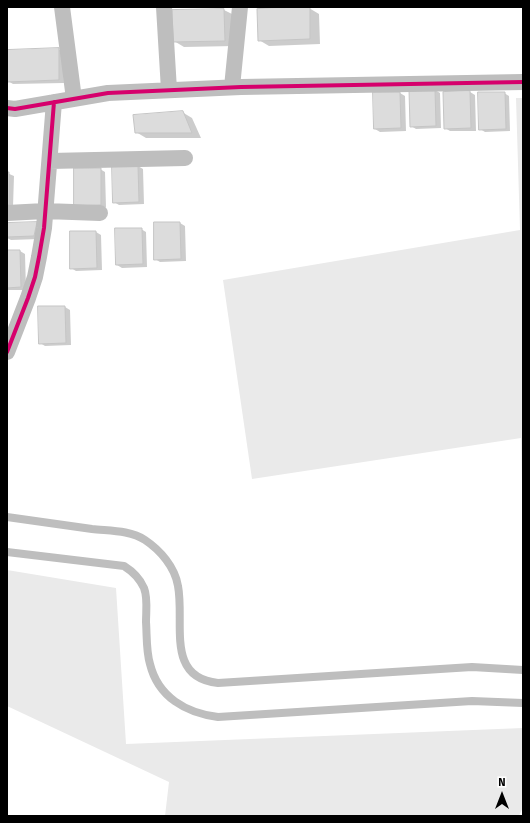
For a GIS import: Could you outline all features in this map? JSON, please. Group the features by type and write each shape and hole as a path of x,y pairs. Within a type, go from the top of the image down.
{"street":[{"path":"62,7 74,99"},
{"path":"164,7 169,90"},
{"path":"232,88 240,7"},
{"path":"7,108 15,109 108,93 232,88 523,82"},
{"path":"7,352 35,277 44,228 54,102"},
{"path":"50,161 185,158"},
{"path":"7,213 45,211 100,213"}],"lane":[{"path":"7,517 134,534 154,546 169,564 178,586 181,648 185,663 196,676 210,682 218,683 472,668 523,670"},
{"path":"7,552 124,566 132,572 141,582 145,592 148,651 150,665 156,679 164,692 175,702 188,710 203,715 218,717 472,701 523,703"}],"shaded area":[{"path":"516,98 523,98 523,531 521,438 252,479 223,280 520,230"},
{"path":"7,570 116,588 126,744 523,728 523,807 519,816 165,816 169,782 7,706"}],"building":[{"path":"310,7 310,39 258,41 257,9"},
{"path":"224,9 225,41 173,42 172,10"},
{"path":"59,48 59,80 7,82 7,50"},
{"path":"435,89 436,126 410,127 409,90"},
{"path":"470,91 471,128 444,129 443,92"},
{"path":"373,92 400,92 401,128 374,129"},
{"path":"478,92 505,92 506,129 479,130"},
{"path":"183,111 192,133 135,133 133,115"},
{"path":"112,165 138,165 139,202 113,203"},
{"path":"74,168 101,168 101,205 74,206"},
{"path":"7,172 9,172 9,205 7,205"},
{"path":"37,222 34,236 7,237 7,223"},
{"path":"154,222 180,222 181,259 154,260"},
{"path":"115,228 142,228 143,264 116,265"},
{"path":"70,231 96,231 97,268 70,269"},
{"path":"7,250 20,250 21,287 7,288"},
{"path":"38,306 65,306 66,343 39,344"}],"cycle path":[{"path":"7,108 15,109 108,93 241,87 523,82"},
{"path":"7,352 28,298 35,277 39,257 44,228 54,102"}]}
